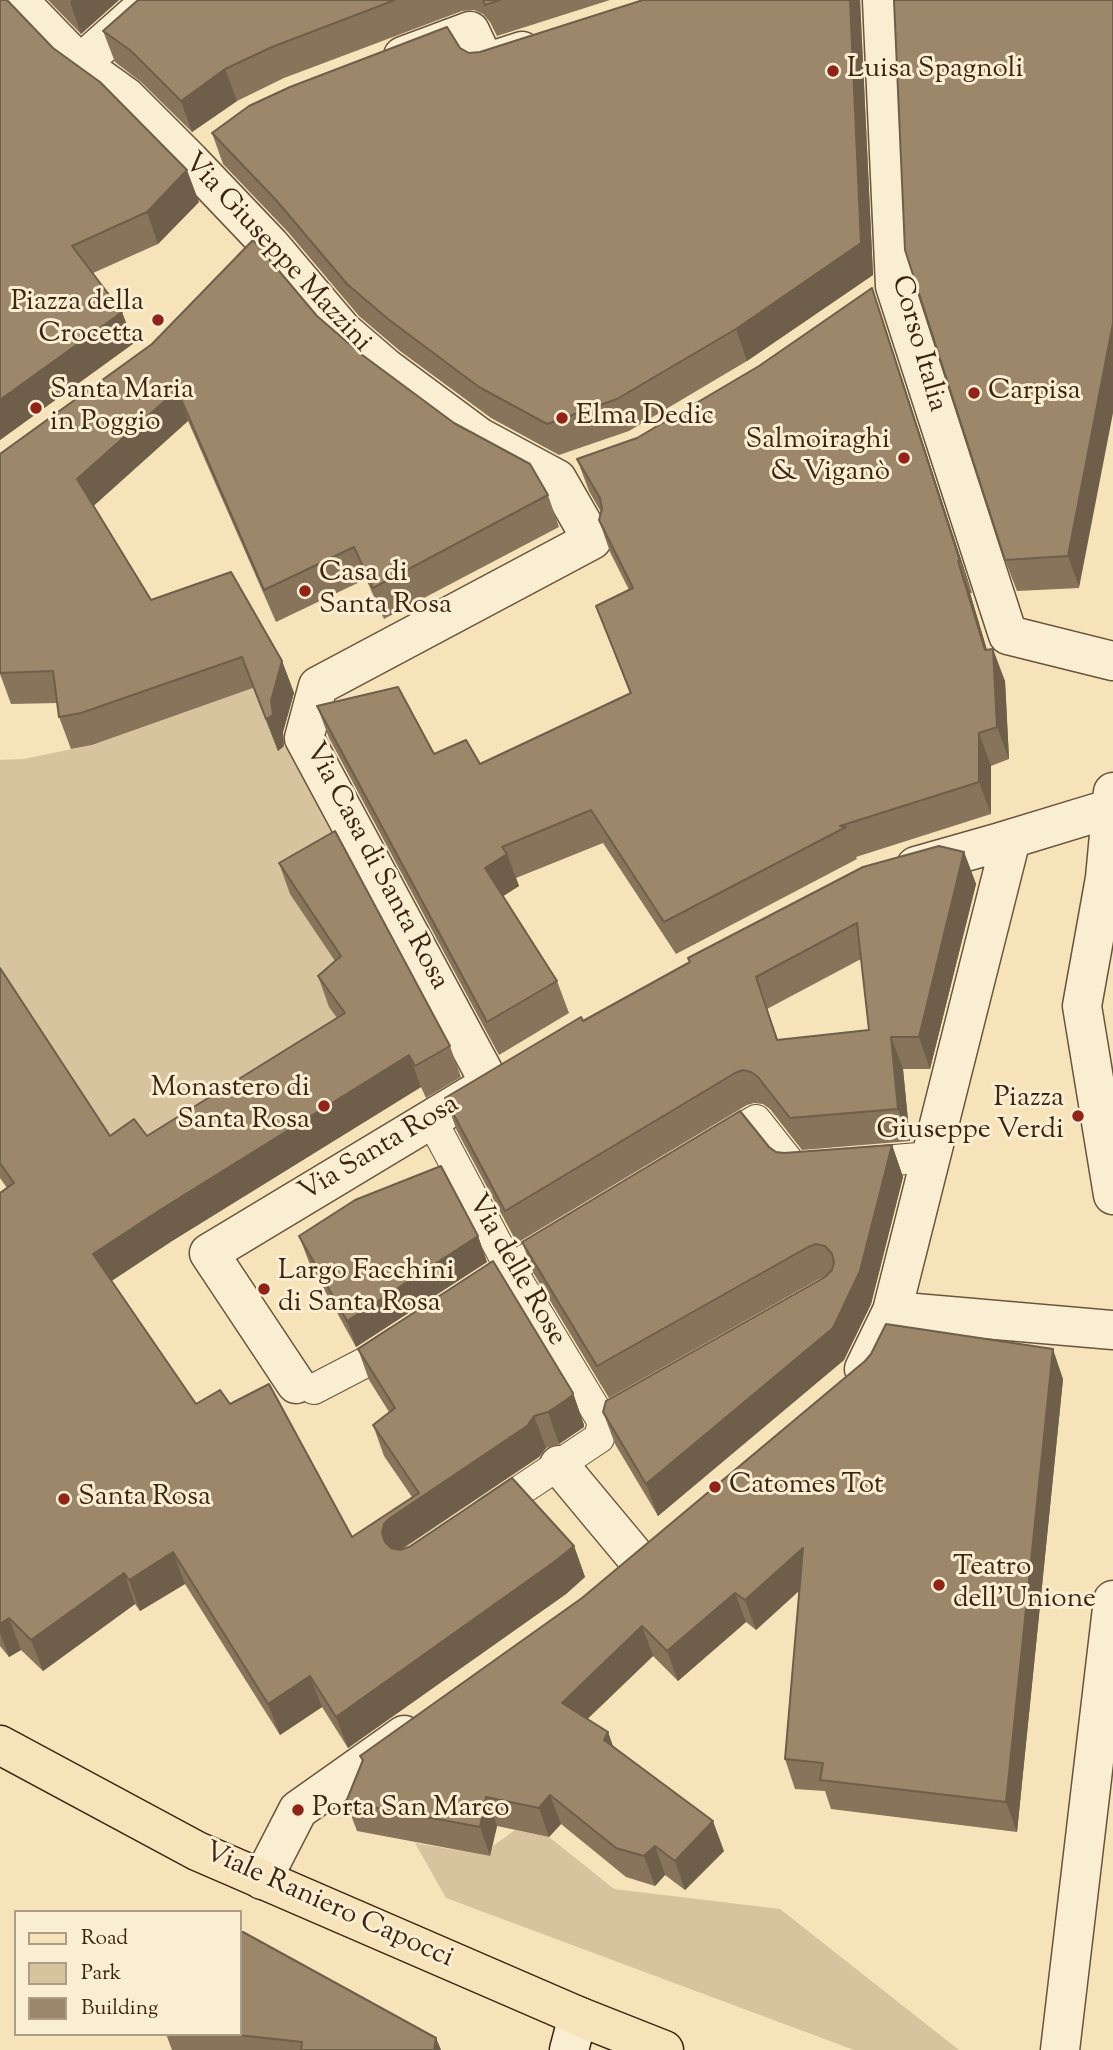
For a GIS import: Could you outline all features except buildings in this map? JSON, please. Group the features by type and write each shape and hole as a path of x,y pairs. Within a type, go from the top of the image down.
{"main road":[{"name":"Viale Raniero Capocci","path":"0,1745 197,1851 262,1880 574,2033 664,2050"}],"street":[{"name":"Via Giuseppe Mazzini","path":"18,0 80,64 205,151 254,251 386,368 479,437 574,473"},
{"path":"80,64 152,0"},
{"name":"Corso Italia","path":"882,0 895,286 1008,635 1113,661"},
{"path":"369,69 470,31 485,64 560,39"},
{"path":"861,309 895,286"},
{"name":"Via Casa di Santa Rosa","path":"491,1084 304,738 318,686 592,540 574,473"},
{"path":"880,876 1004,841 1112,800 1109,886 1082,1006 1113,1195"},
{"path":"840,1392 862,1374 931,1157 1004,841"},
{"name":"Via Santa Rosa","path":"305,1387 209,1252 527,1062"},
{"path":"890,1291 1113,1331"},
{"path":"559,1465 650,1552 609,1586"},
{"path":"1060,2050 1113,1600"},
{"path":"262,1880 298,1810 432,1715"}],"lane":[{"name":"Via delle Rose","path":"431,1119 510,1268 603,1422"},
{"path":"698,1155 756,1120 794,1168 931,1157"},
{"path":"305,1387 364,1363 510,1268 581,1226"},
{"path":"468,1526 599,1438 603,1422 662,1388"}],"green space":[{"path":"253,688 278,750 295,738 358,856 353,987 357,1045 122,1167 0,982 0,760 24,759 92,745"},
{"path":"515,1830 549,1837 614,1889 780,1909 959,2050 854,2050 446,1898 415,1843 490,1856 493,1846"}],"place":[{"name":"Luisa Spagnoli","path":"833,71"},
{"name":"Piazza della Crocetta","path":"158,320"},
{"name":"Carpisa","path":"974,393"},
{"name":"Santa Maria in Poggio","path":"36,408"},
{"name":"Elma Dedic","path":"562,418"},
{"name":"Salmoiraghi & Viganò","path":"904,458"},
{"name":"Casa di Santa Rosa","path":"305,591"},
{"name":"Monastero di Santa Rosa","path":"324,1106"},
{"name":"Piazza Giuseppe Verdi","path":"1078,1116"},
{"name":"Largo Facchini di Santa Rosa","path":"264,1289"},
{"name":"Catomes Tot","path":"715,1487"},
{"name":"Santa Rosa","path":"64,1499"},
{"name":"Teatro dell'Unione","path":"939,1585"},
{"name":"Porta San Marco","path":"298,1810"}]}
